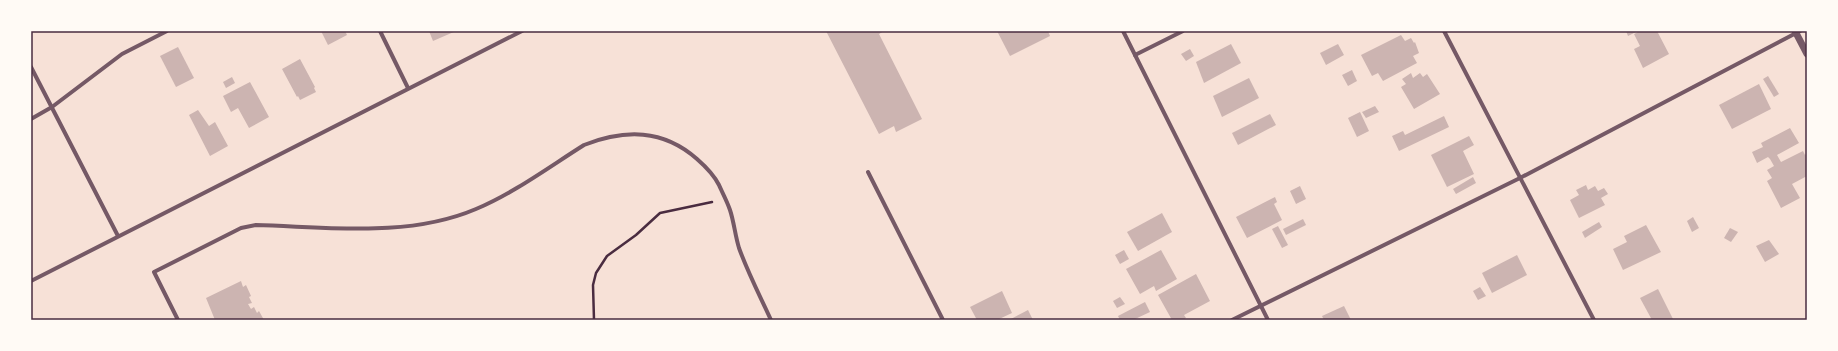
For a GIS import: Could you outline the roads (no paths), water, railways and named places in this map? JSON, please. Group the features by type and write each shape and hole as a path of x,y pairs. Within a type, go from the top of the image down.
{"street":[{"path":"31,119 52,107 122,54 167,31"},
{"path":"380,31 408,88"},
{"path":"31,281 522,31"},
{"path":"1123,31 1268,320"},
{"path":"1135,55 1183,31"},
{"path":"1444,31 1594,320"},
{"path":"1232,320 1520,178 1797,32 1807,54"},
{"path":"31,67 118,236"},
{"path":"178,320 154,272 241,228 256,225 396,228 427,224 476,209 501,197 584,145 599,139 636,133 671,141 688,152 705,166 718,183 730,209 739,247 754,285 772,320"},
{"path":"868,172 943,320"}]}
